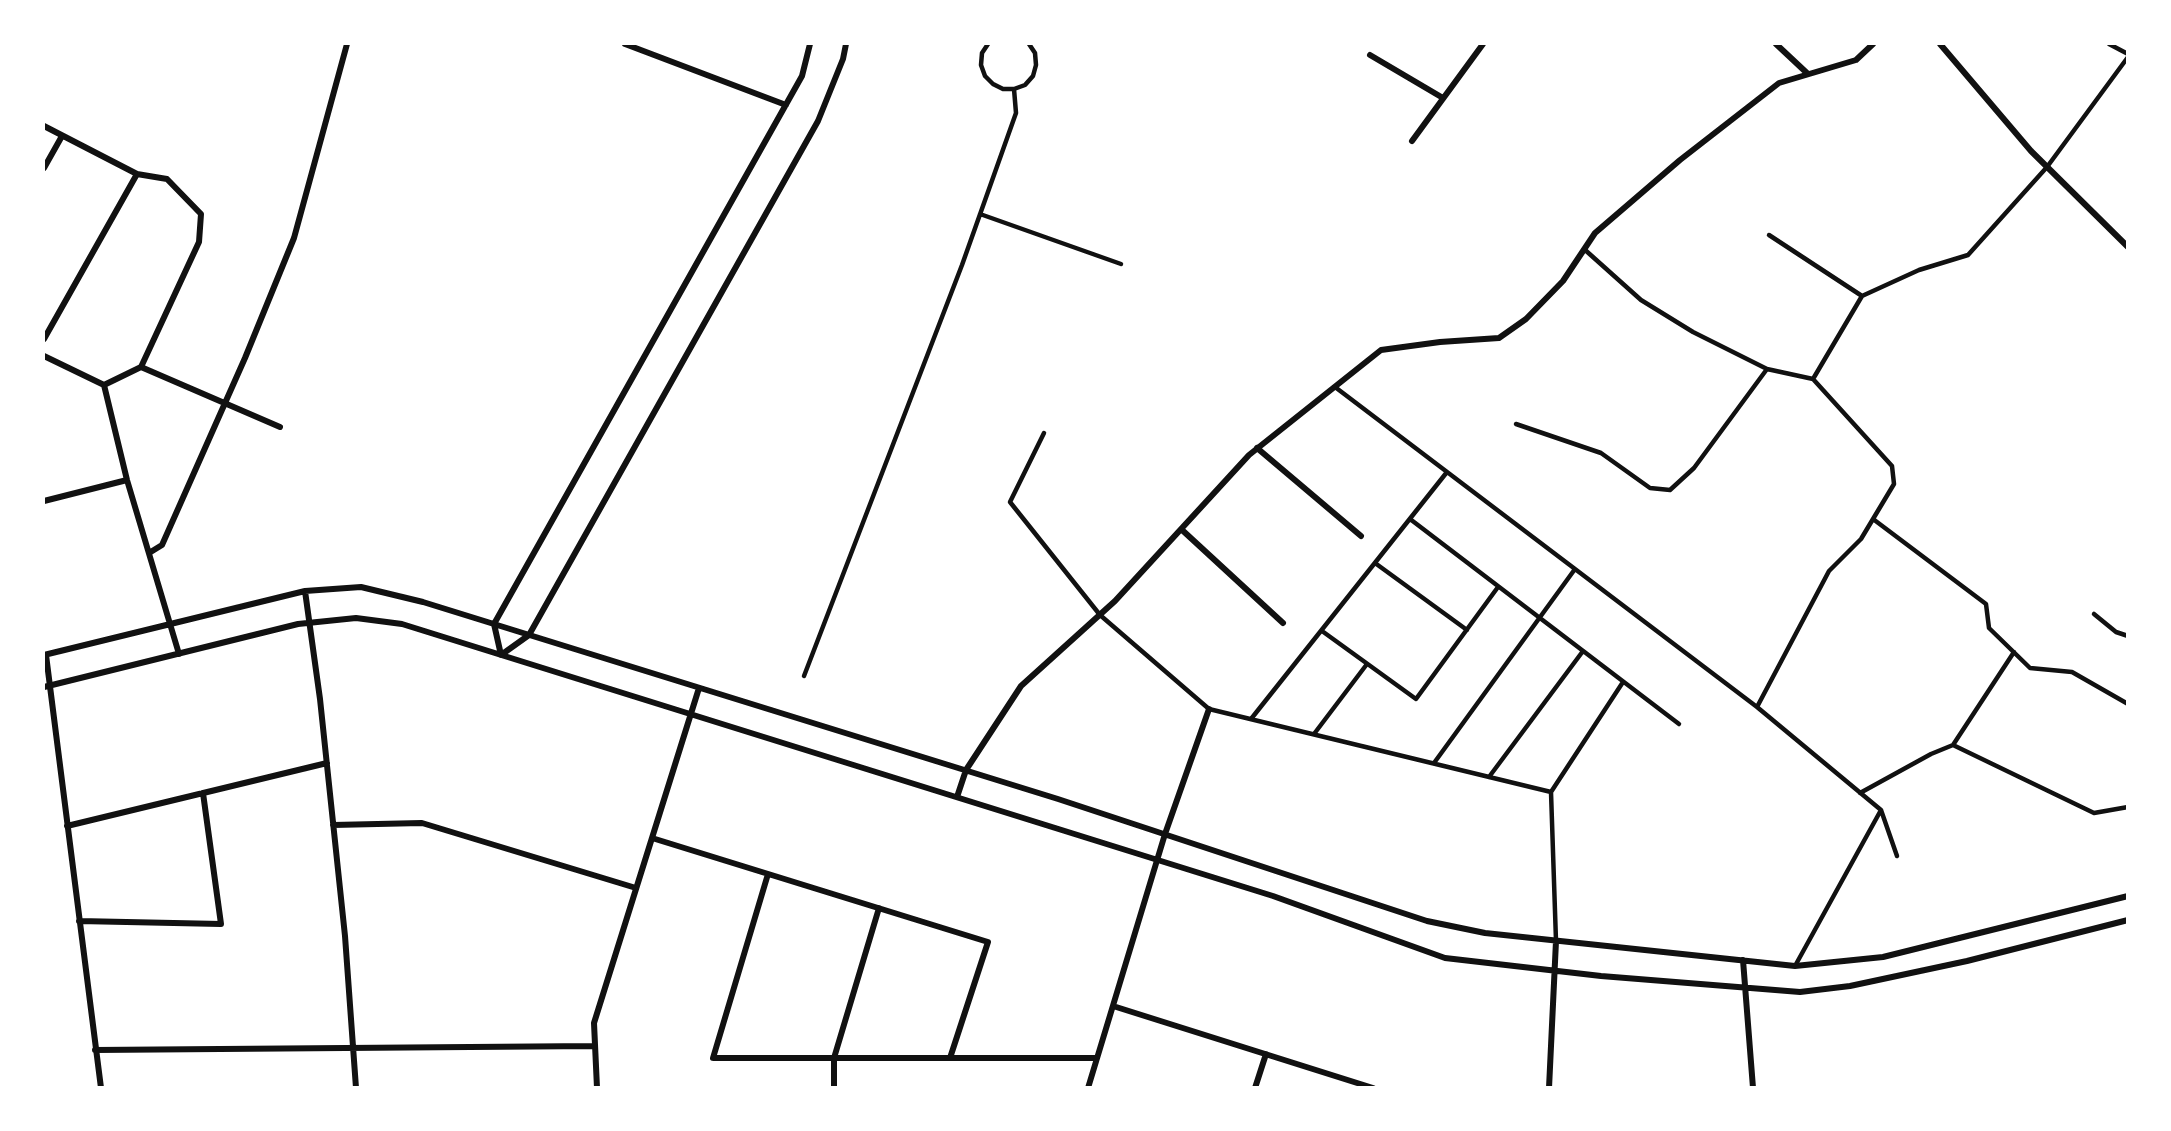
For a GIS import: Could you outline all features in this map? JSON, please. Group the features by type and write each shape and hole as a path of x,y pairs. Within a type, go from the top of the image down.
{"street":[{"path":"149,553 162,545 294,238 347,44"},
{"path":"625,44 786,105"},
{"path":"501,655 494,624 802,76 810,44"},
{"path":"501,655 529,635 818,121 843,59 846,44"},
{"path":"1412,141 1483,44"},
{"path":"1776,44 1808,74"},
{"path":"957,797 966,770 1021,686 1100,615 1248,455 1381,350 1440,342 1499,338 1526,319 1563,281 1595,233 1680,160 1779,83 1856,60 1874,44"},
{"path":"1940,44 2047,167 2127,247"},
{"path":"1370,55 1443,98"},
{"path":"44,126 137,174 167,179 201,214 199,242 141,367 104,386"},
{"path":"44,168 62,136"},
{"path":"44,339 137,174"},
{"path":"44,356 104,386 127,480 179,654"},
{"path":"141,367 280,427"},
{"path":"1257,448 1361,536"},
{"path":"44,501 127,480"},
{"path":"1181,529 1283,623"},
{"path":"101,1088 67,826 46,686 45,655 305,591 362,587 423,602 966,770 1427,921 1485,933 1795,966 1883,957 2127,896"},
{"path":"305,591 327,763 345,936 356,1088"},
{"path":"46,686 298,624 356,618 402,624 1273,896 1445,958 1555,971 1800,992 1850,986 1967,961 2127,920"},
{"path":"597,1088 594,1023 699,688"},
{"path":"1088,1088 1165,834 1209,709"},
{"path":"67,826 327,763"},
{"path":"79,921 221,924 203,793"},
{"path":"333,825 422,823 636,888"},
{"path":"652,838 988,942 950,1058"},
{"path":"768,874 713,1058 1097,1058"},
{"path":"834,1088 834,1058 879,908"},
{"path":"1549,1088 1556,940"},
{"path":"1743,960 1753,1088"},
{"path":"1113,1006 1266,1054 1351,1084 1373,1088"},
{"path":"95,1050 595,1047"},
{"path":"1255,1088 1266,1054"}],"lane":[{"path":"988,44 982,53 981,65 985,76 993,84 1003,89 1014,89 1025,85 1033,76 1036,65 1035,53 1029,44"},
{"path":"1813,379 1862,296 1919,270 1968,255 2047,167 2127,55 2109,44"},
{"path":"804,676 981,214 1016,113 1014,89"},
{"path":"981,214 1121,264"},
{"path":"1769,235 1862,296"},
{"path":"1584,249 1641,300 1693,332 1767,369 1813,379 1892,466 1894,484 1861,539 1828,571 1757,707"},
{"path":"1516,424 1600,453 1650,488 1670,490 1694,468 1767,369"},
{"path":"1335,387 1757,707 1881,810 1897,856"},
{"path":"1044,433 1010,502 1100,615 1209,709 1551,792"},
{"path":"1251,719 1447,472"},
{"path":"1410,519 1679,724"},
{"path":"1873,519 1986,604 1989,628 2030,668 2072,672 2127,704"},
{"path":"1375,563 1467,630"},
{"path":"1434,763 1575,569"},
{"path":"1322,631 1416,699 1498,587"},
{"path":"2094,614 2116,632 2127,636"},
{"path":"1489,777 1582,651"},
{"path":"1860,793 1931,754 1953,745 2014,652"},
{"path":"1314,734 1367,664"},
{"path":"1556,940 1551,792 1623,682"},
{"path":"1953,745 2094,813 2127,807"},
{"path":"1795,966 1881,810"}]}
